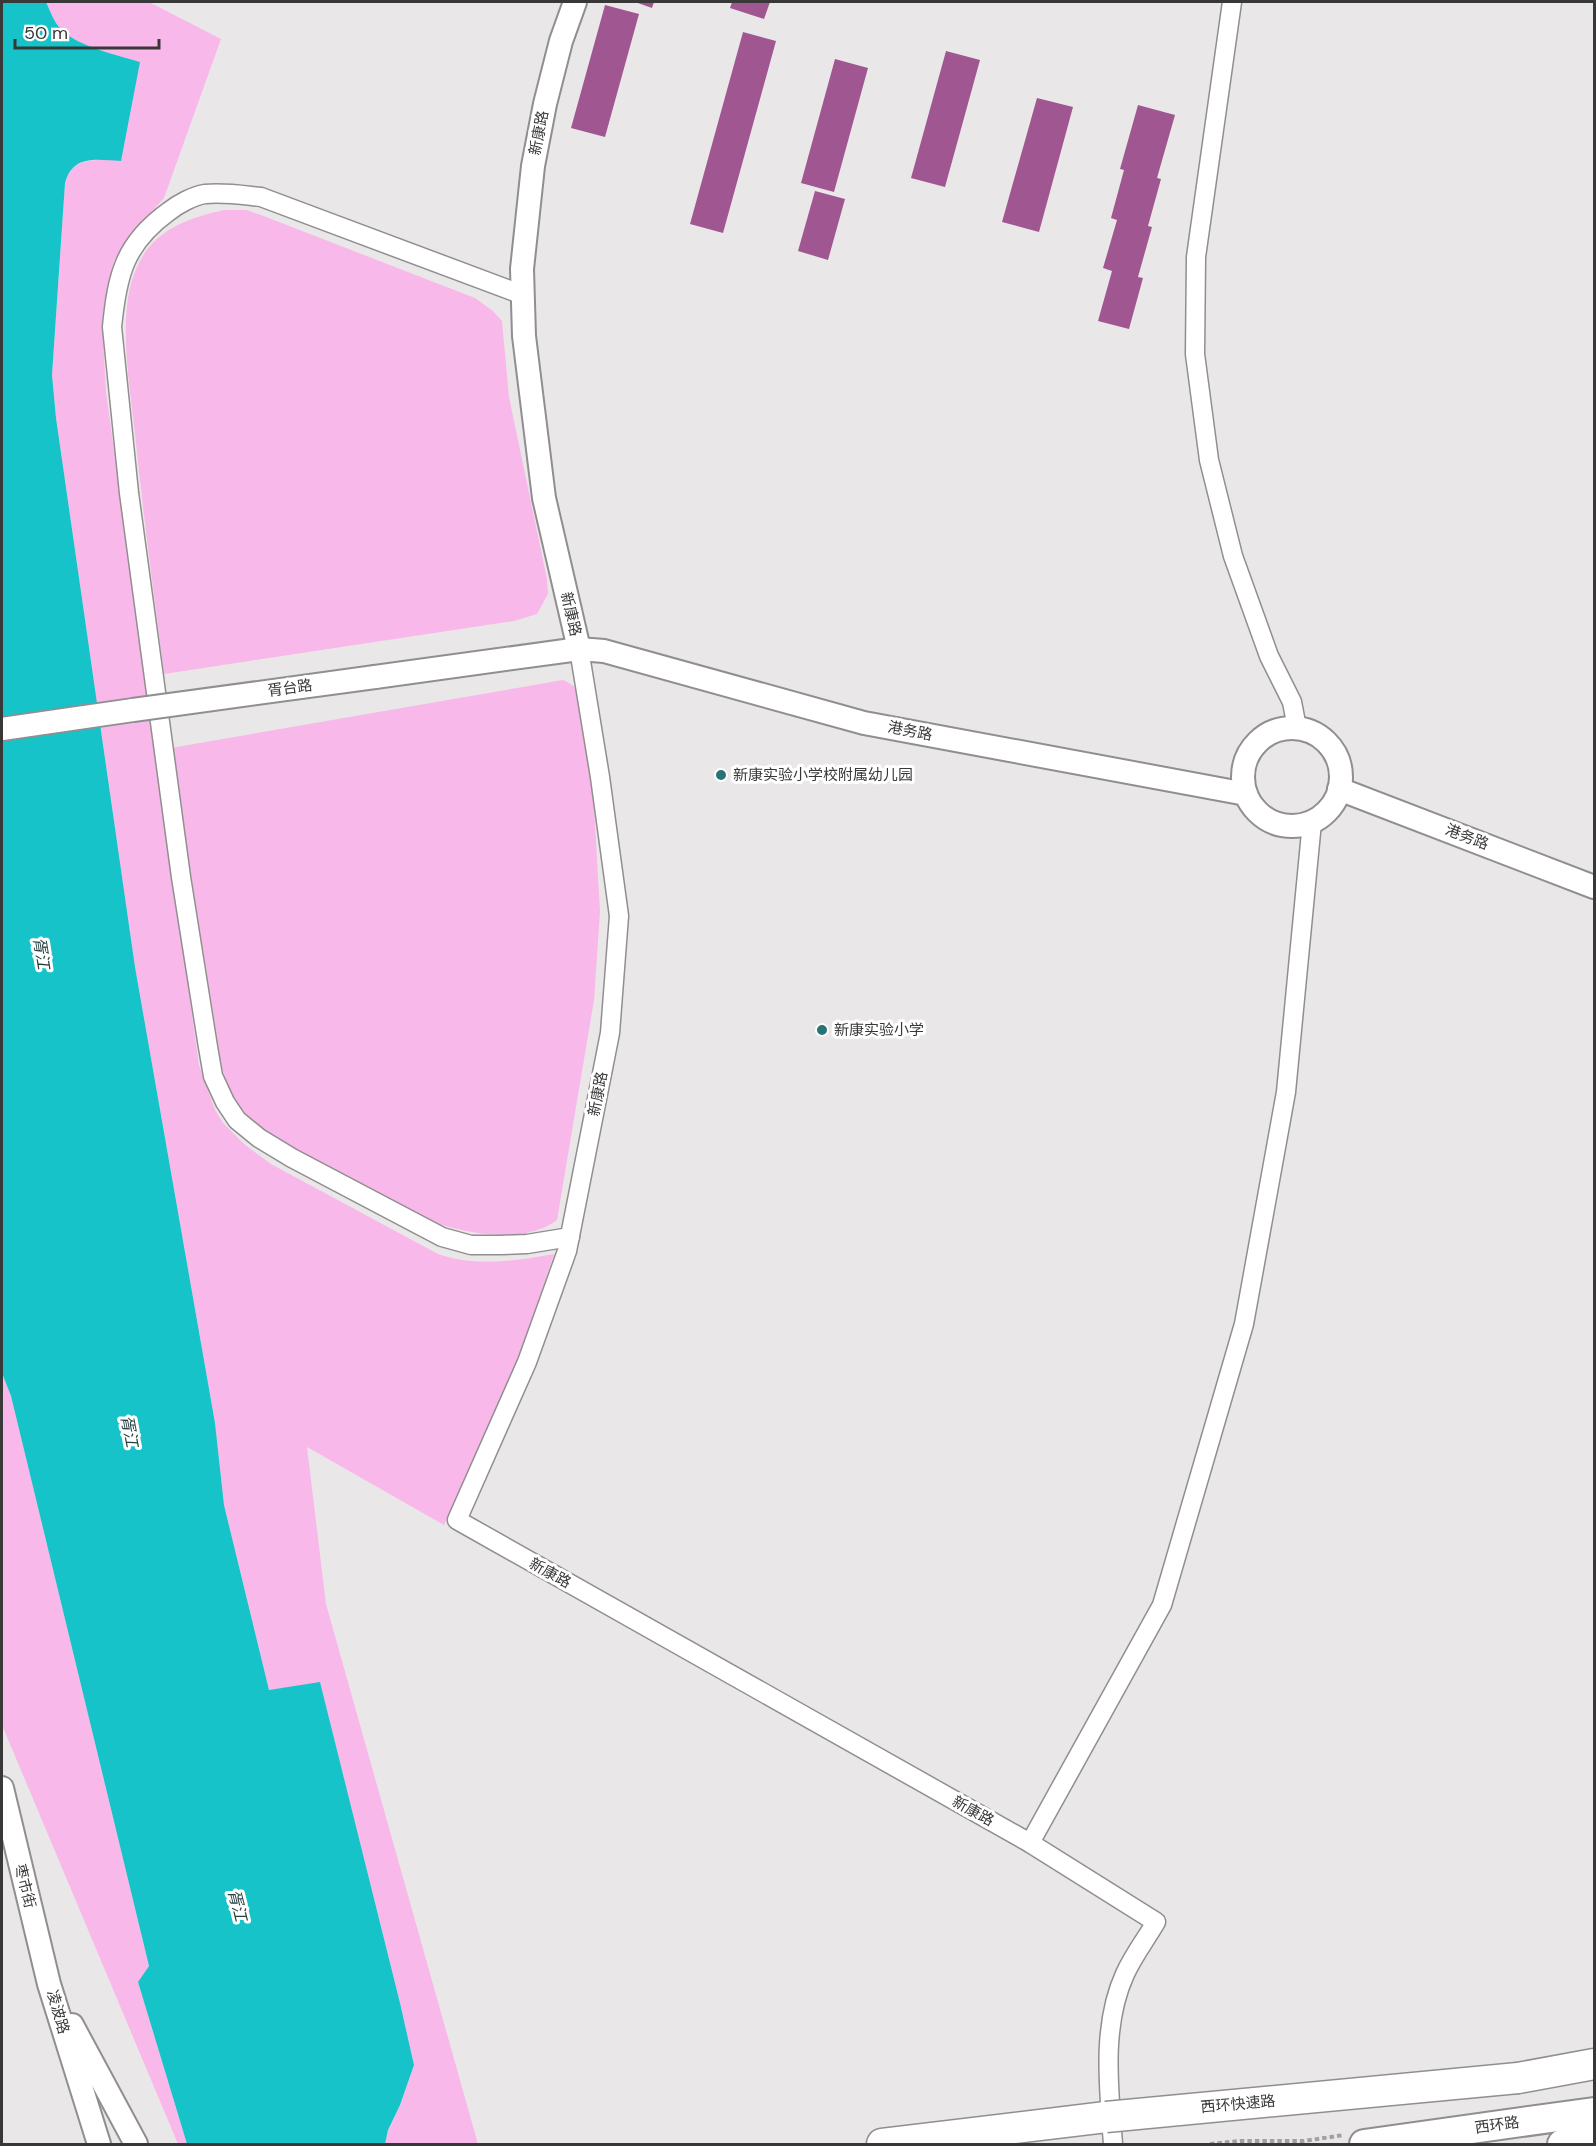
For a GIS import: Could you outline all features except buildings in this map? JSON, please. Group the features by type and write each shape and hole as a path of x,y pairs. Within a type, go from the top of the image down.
{"highway":[{"path":"1518,2078 1594,2064"},
{"name":"西环快速路","path":"882,2145 1106,2116 1594,2072"}],"main road":[{"name":"西环路","path":"1365,2145 1594,2112"},
{"path":"1562,2145 1594,2139"}],"street":[{"name":"新康路","path":"574,2 561,41 545,104 533,166 522,269 529,386 544,498 579,649 600,777 619,916 610,1033 567,1251 527,1362 456,1520 1030,1843"},
{"path":"1232,2 1196,257 1195,354 1209,460 1233,556 1269,656 1292,702 1297,728"},
{"path":"523,295 261,197 230,193 203,195 177,205 141,235 129,253 121,273 112,327 129,493 182,877 209,1057 213,1076 225,1102 237,1120 259,1138 283,1153 442,1237 471,1245 500,1245 527,1244 570,1237"},
{"name":"胥台路","path":"2,729 579,649"},
{"name":"港务路","path":"579,649 604,651 864,723 1246,794"},
{"path":"1297,728 1313,733 1326,743 1336,756 1341,772 1339,789 1329,808 1312,822 1297,826 1281,825 1266,819 1254,808 1246,794 1243,778 1245,762 1253,747 1266,736 1281,729 1297,728"},
{"name":"港务路","path":"1339,789 1594,886"},
{"path":"1113,2145 1109,2084 1111,2017 1124,1974 1156,1922 1030,1843 1162,1605 1244,1324 1286,1092 1312,822"},
{"name":"枣市街","path":"2,1788 50,1984"},
{"name":"凌波路","path":"50,1984 99,2145"},
{"name":"凌波路","path":"50,1984 136,2145"}],"shaded area":[{"path":"46,2 149,2 221,39 164,198 128,238 114,261 102,320 106,392 199,1065 215,1110 223,1123 244,1144 271,1164 438,1254 481,1262 496,1262 554,1254 520,1354 444,1525 307,1447 326,1604 478,2144 385,2144 388,2130 400,2105 414,2065 320,1683 269,1690 224,1505 215,1423 135,967 56,418 52,375 65,183 70,172 77,165 97,160 140,62 94,48 72,38 56,23"},
{"path":"224,210 246,210 261,215 475,298 502,321 509,397 547,579 548,594 537,614 514,621 164,674 128,371 127,305 137,267 152,244 162,235 185,222"},
{"path":"563,680 578,691 589,719 600,912 594,1000 557,1220 544,1228 528,1233 494,1235 476,1233 428,1220 264,1133 237,1104 222,1068 171,748"},
{"path":"2,1373 11,1396 149,1966 138,1982 187,2144 178,2144 2,1725"}],"water":[{"name":"胥江","path":"2,2 46,2 56,23 72,38 94,48 140,62 121,161 95,160 80,163 74,167 65,183 52,375 56,418 135,967 215,1423 224,1505 269,1690 320,1682 414,2065 400,2105 388,2130 385,2144 187,2144 138,1982 149,1966 11,1396 2,1373"}],"place":[{"name":"新康实验小学校附属幼儿园","path":"721,775"},
{"name":"新康实验小学","path":"822,1030"}]}
